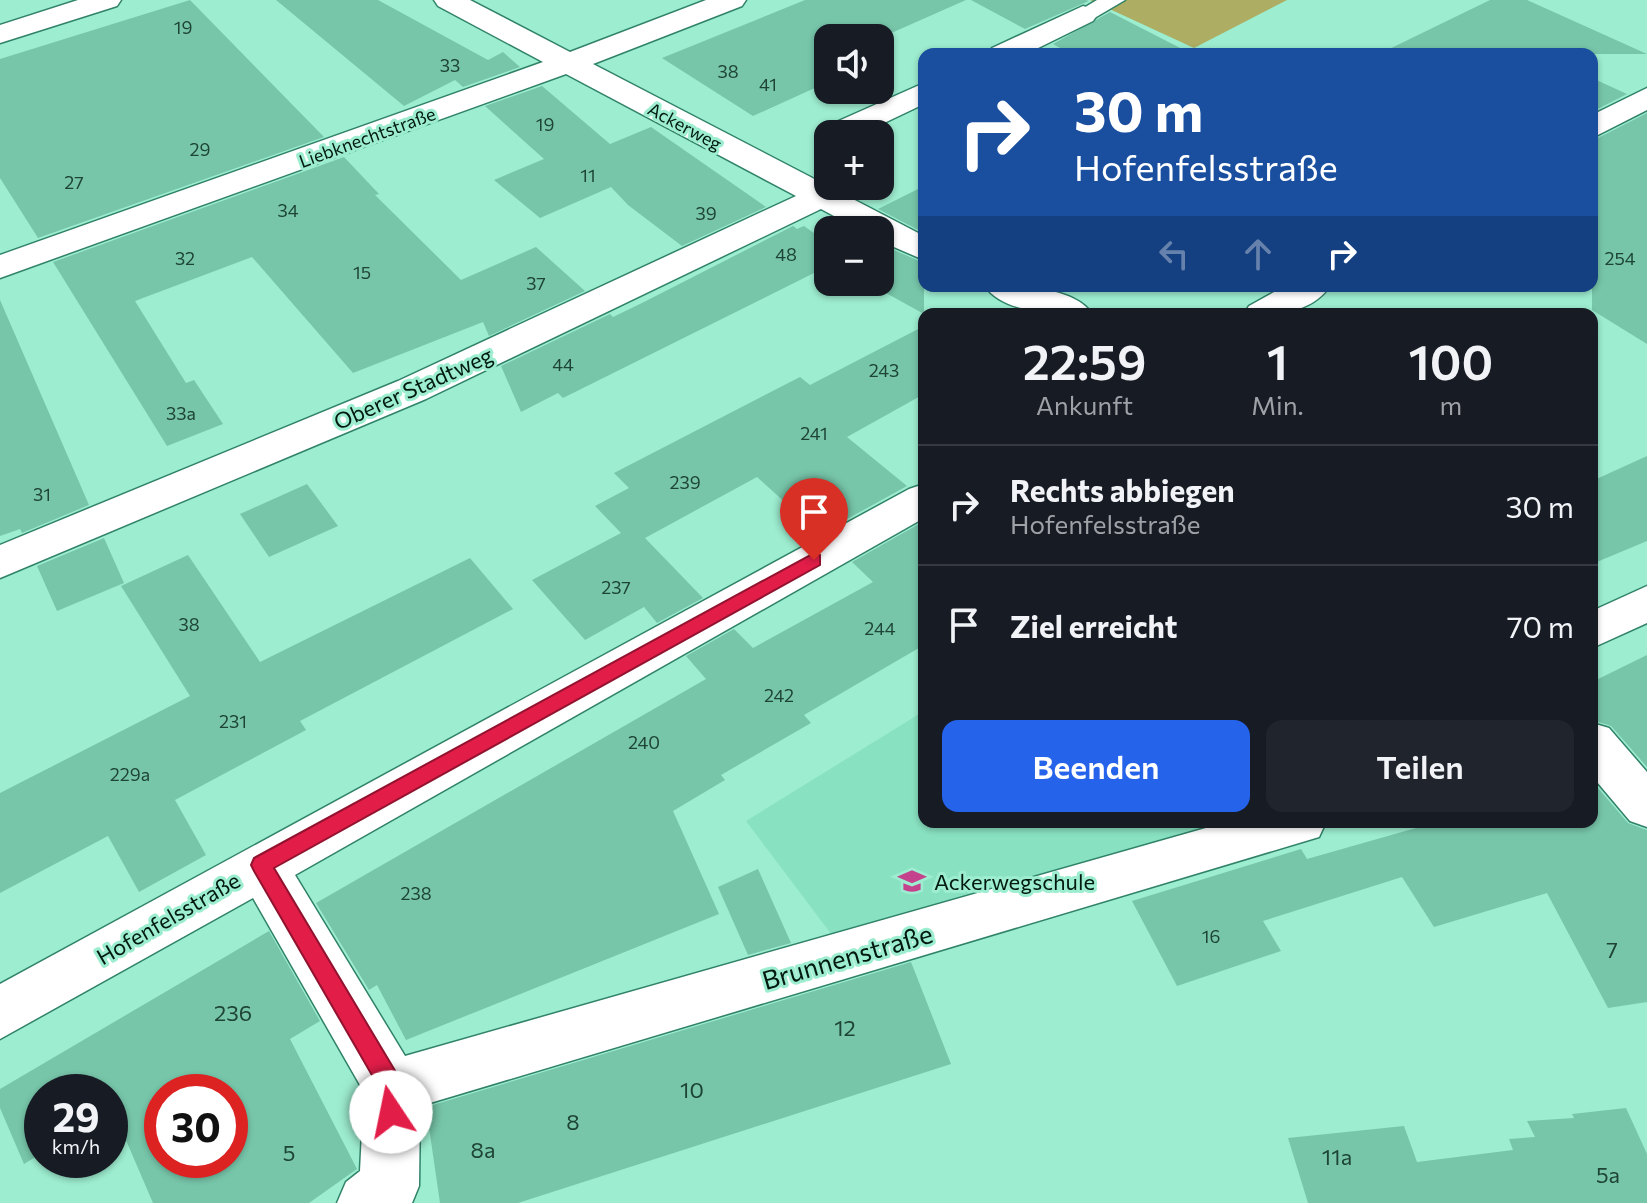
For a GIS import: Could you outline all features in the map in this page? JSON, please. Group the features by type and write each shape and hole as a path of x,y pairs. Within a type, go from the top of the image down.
{"street":[{"path":"0,34 107,0"},
{"name":"Ackerweg","path":"448,0 814,194"},
{"name":"Liebknechtstraße","path":"0,267 567,64 732,0"},
{"path":"1015,48 1083,15"},
{"path":"865,120 918,95"},
{"path":"1598,125 1647,97"},
{"path":"765,168 814,145"},
{"name":"Oberer Stadtweg","path":"0,562 412,390 814,200"},
{"name":"Ackerweg","path":"825,200 918,247"},
{"path":"1018,292 1059,308"},
{"path":"1273,308 1301,292"},
{"name":"Hofenfelsstraße","path":"0,1013 261,865 918,502"},
{"path":"1598,628 1647,603"},
{"path":"1598,749 1647,806"},
{"name":"Brunnenstraße","path":"392,1087 1280,828"},
{"path":"261,865 392,1087 389,1186 367,1203"}],"lane":[{"path":"1083,15 1114,0"}],"shaded area":[{"path":"1090,0 1287,0 1194,48"},
{"name":"Ackerwegschule","path":"918,715 918,828 1210,828 835,939 746,821"}],"building":[{"path":"190,0 324,137 38,238 0,178 0,59"},
{"path":"276,0 378,0 488,60 503,52 520,67 463,87 455,80 404,106"},
{"path":"805,0 966,0 894,32 894,24 814,24 814,88 753,116 662,58"},
{"path":"971,0 1086,0 1089,1 1025,29"},
{"path":"1490,0 1527,0 1647,54 1598,54 1598,48 1391,48"},
{"path":"1110,12 1180,48 1060,48 1053,44"},
{"path":"1598,81 1627,94 1598,109"},
{"path":"542,86 610,144 651,127 766,207 682,246 628,205 611,187 540,218 494,180 544,159 485,106"},
{"path":"1647,113 1647,344 1598,314 1598,308 1592,308 1592,292 1598,292 1598,138"},
{"path":"344,157 379,194 375,195 461,280 536,247 585,291 489,336 483,322 353,373 252,257 135,301 186,383 194,380 223,424 167,446 53,262"},
{"path":"918,189 918,230 878,209"},
{"path":"793,226 797,229 804,226 814,233 814,273 563,398 558,393 521,412 501,366 610,314 613,317"},
{"path":"894,250 918,260 918,292 924,292 924,308 918,308 918,311 891,296 894,296"},
{"path":"0,300 89,505 22,533 20,529 0,536"},
{"path":"918,329 918,397 847,437 907,486 820,534 757,477 645,538 703,598 657,623 644,607 585,640 532,580 621,533 595,506 629,488 614,473 800,377 810,385"},
{"path":"1647,456 1647,541 1598,561 1598,478"},
{"path":"307,484 338,526 269,557 240,514"},
{"path":"918,524 918,648 804,715 811,723 721,775 725,780 673,811 719,914 406,1040 377,985 369,990 316,903 706,679 686,656 734,629 753,648 873,582 852,562"},
{"path":"104,538 124,583 57,611 37,566"},
{"path":"188,555 260,662 470,558 513,609 300,721 306,730 175,800 206,855 139,892 108,836 0,893 0,793 190,696 121,586"},
{"path":"1647,655 1647,767 1611,726 1598,722 1598,679"},
{"path":"1598,788 1628,823 1647,830 1647,1002 1608,1008 1547,893 1434,927 1402,877 1263,921 1281,951 1177,986 1132,901 1301,849 1307,859 1416,828 1598,828"},
{"path":"758,869 791,943 748,955 718,887"},
{"path":"269,931 320,1021 290,1039 357,1169 309,1203 153,1203 128,1145 128,1074 26,1074"},
{"path":"911,962 951,1064 518,1203 440,1203 426,1107"},
{"path":"24,1075 24,1164 0,1108 0,1089"},
{"path":"1626,1108 1647,1154 1647,1203 1308,1203 1288,1138 1404,1126 1417,1162 1513,1150 1509,1139 1535,1137 1527,1121 1574,1118 1572,1114"}],"place":[{"name":"Ackerwegschule","path":"912,881"}],"route":[{"path":"391,1112 392,1087 261,865 814,560"}]}
